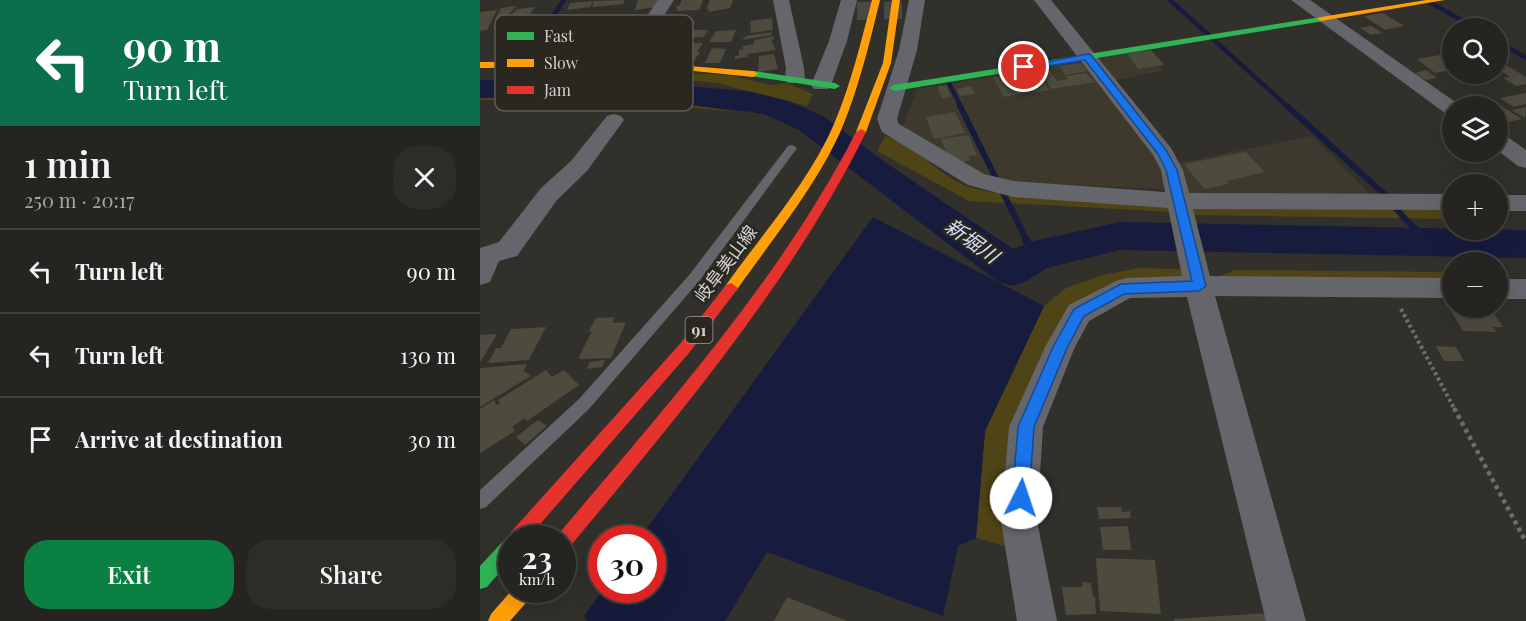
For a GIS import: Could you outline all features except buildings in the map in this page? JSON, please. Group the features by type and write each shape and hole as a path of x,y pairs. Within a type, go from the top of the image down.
{"main road":[{"name":"岐阜美山線","path":"528,525 684,349 744,272 822,158 839,124 866,44 876,0"},
{"path":"896,88 1441,0"},
{"name":"91","path":"576,526 700,376 765,288 836,180 861,131 909,5"},
{"path":"480,65 495,65"},
{"path":"693,70 795,79 828,85"},
{"path":"480,580 498,560"},
{"path":"498,621 513,603"}],"street":[{"path":"656,15 666,0"},
{"path":"781,0 795,68 795,79"},
{"path":"1042,0 1162,153 1172,170 1198,281 1286,621"},
{"path":"1299,0 1442,102"},
{"path":"909,5 896,88 887,119 890,127 976,180 1012,189 1180,204 1324,199 1442,202"},
{"path":"828,85 838,41 851,7"},
{"path":"480,275 489,255 508,249 549,194 579,166 614,120"},
{"path":"1508,148 1526,161"},
{"path":"1508,203 1526,204"},
{"path":"1037,621 1019,521 1026,427 1060,347 1079,313 1121,289 1198,281 1442,288"},
{"path":"1508,289 1526,289"}],"lane":[{"path":"480,501 599,387 695,277 792,148"}],"path":[{"path":"1389,287 1526,542"}],"shaded area":[{"path":"1147,50 1162,71 1100,83 1159,156 1159,167 1312,136 1371,195 1198,195 1164,189 1013,183 980,172 902,127 918,89"},
{"path":"693,73 728,75 772,85 786,83 813,94 807,106 717,83 693,81"},
{"path":"480,96 495,96 495,100 480,100"},
{"path":"693,105 735,112 693,108"},
{"path":"885,136 912,150 954,180 976,189 1170,206 1173,212 969,201 877,151"},
{"path":"1201,207 1442,210 1442,219 1192,215 1191,210"},
{"path":"1139,268 1184,269 1185,280 1095,292 1012,498 1005,546 976,538 985,431 1044,306 1066,288 1103,275"},
{"path":"1235,270 1442,272 1442,282 1214,278"}],"water":[{"path":"873,217 1044,306 985,431 976,538 958,546 943,616 767,552 725,621 587,621 584,616 594,603 666,603 666,525 649,525"}],"waterway":[{"path":"554,15 564,0"},
{"path":"1170,0 1288,107"},
{"path":"1426,0 1458,18"},
{"path":"1508,47 1526,58"},
{"path":"947,79 961,107"},
{"name":"新堀川","path":"480,89 495,89"},
{"name":"新堀川","path":"693,96 752,102 777,108 811,123 876,173 1012,270 1034,256 1120,236 1526,244"},
{"path":"960,106 1027,241"},
{"path":"1287,106 1383,193 1406,220 1429,241"},
{"path":"1026,240 1034,256"}],"tunnel":[{"path":"857,11 909,10"}],"traffic: fast":[{"path":"894,88 1321,19"},
{"path":"753,74 835,86"},
{"path":"480,580 498,560"}],"traffic: slow":[{"path":"731,288 810,177 839,124 865,44 876,0"},
{"path":"861,132 887,63 896,0"},
{"path":"1321,19 1441,0"},
{"path":"480,65 495,65"},
{"path":"693,68 753,74"},
{"path":"498,621 513,603"}],"traffic: jam":[{"path":"576,526 671,412 748,310 820,205 861,132"},
{"path":"528,525 684,349 731,288"}],"route":[{"path":"1021,498 1026,427 1060,347 1079,313 1121,289 1199,286 1172,170 1162,153 1088,57 1024,67"}]}
